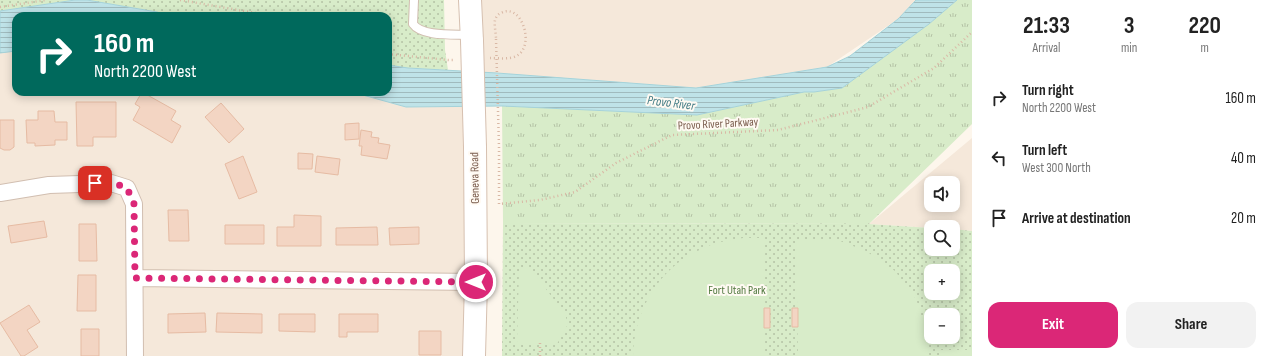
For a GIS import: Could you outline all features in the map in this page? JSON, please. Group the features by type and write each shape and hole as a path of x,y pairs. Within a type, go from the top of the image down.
{"main road":[{"name":"Geneva Road","path":"470,0 475,147 476,282 474,356"}],"street":[{"path":"0,193 49,185 111,182 127,188 134,204 135,356"},
{"path":"135,278 476,282"}],"lane":[{"path":"414,0 413,24 418,29 471,38"}],"path":[{"path":"0,7 46,0"},
{"path":"180,0 250,12"},
{"name":"Provo River Parkway","path":"496,39 499,204 540,200 575,192 616,163 672,135 778,130 868,107 934,68 972,32"},
{"path":"540,343 540,356"}],"shaded area":[{"path":"470,0 916,0 898,19 827,67 696,88 473,71"},
{"path":"12,52 12,96 366,96 406,107 474,106 474,356 0,356 0,53"},
{"path":"972,138 972,231 960,230 960,220 924,220 924,228 869,224 924,178 924,212 960,212 960,176 926,176"}],"green space":[{"path":"0,0 75,0 0,11"},
{"path":"87,0 444,0 445,50 448,70 392,66 392,12 157,12"},
{"path":"957,0 972,0 972,124 869,224 503,223 502,106 697,115 804,92 842,88 929,24"},
{"name":"Fort Utah Park","path":"503,223 869,224 924,228 924,256 960,256 960,230 972,231 972,356 502,356"},
{"path":"743,238 765,238 764,356 633,356 637,328 646,302 653,290 672,268 683,259 713,244"},
{"path":"796,239 840,241 866,251 895,271 916,299 924,324 924,344 928,344 929,356 798,356"},
{"path":"524,267 530,268 565,314 568,324 557,344 517,343 519,270"},
{"path":"940,350 972,350 972,356 940,356"}],"water":[{"path":"75,0 87,0 157,12 12,12 12,52 0,53 0,11"},
{"name":"Provo River","path":"916,0 957,0 929,24 842,88 804,92 697,115 502,106 406,107 366,96 392,96 392,66 408,68 696,88 827,67 850,56 898,19"}],"building":[{"path":"140,96 149,96 176,111 171,120 181,126 172,143 133,120 140,107 135,104"},
{"path":"76,102 116,102 116,137 93,137 93,146 77,146"},
{"path":"221,103 244,129 229,143 205,117"},
{"path":"38,111 54,111 55,122 67,122 67,140 55,140 55,145 35,146 35,143 27,143 26,120 38,120"},
{"path":"0,120 14,120 14,147 10,150 0,148"},
{"path":"359,123 359,139 345,140 345,124"},
{"path":"361,130 372,132 371,137 379,138 378,143 390,145 387,159 361,155 362,146 359,146"},
{"path":"298,153 313,154 312,169 298,169"},
{"path":"243,156 257,192 239,199 225,164"},
{"path":"317,156 340,159 338,175 315,172"},
{"path":"168,210 188,210 189,241 169,241"},
{"path":"294,215 321,216 321,246 277,246 277,227 294,227"},
{"path":"44,221 47,237 11,243 8,226"},
{"path":"79,224 96,224 97,261 79,261"},
{"path":"225,225 264,225 264,244 225,244"},
{"path":"377,227 378,245 336,245 336,228"},
{"path":"419,227 419,244 390,245 389,228"},
{"path":"78,275 96,275 96,311 77,311"},
{"path":"29,305 40,322 27,330 38,347 24,356 21,356 0,323"},
{"path":"764,308 770,308 770,328 764,328"},
{"path":"792,308 798,308 798,327 792,327"},
{"path":"205,313 206,332 168,333 168,314"},
{"path":"217,313 262,314 262,333 216,332"},
{"path":"279,314 315,314 315,332 279,331"},
{"path":"339,314 378,314 378,332 347,332 347,337 339,337"},
{"path":"81,329 99,329 99,356 81,356"},
{"path":"419,331 441,331 441,355 419,355"}],"route":[{"path":"95,183 111,182 127,188 134,204 135,278 476,282"}]}
